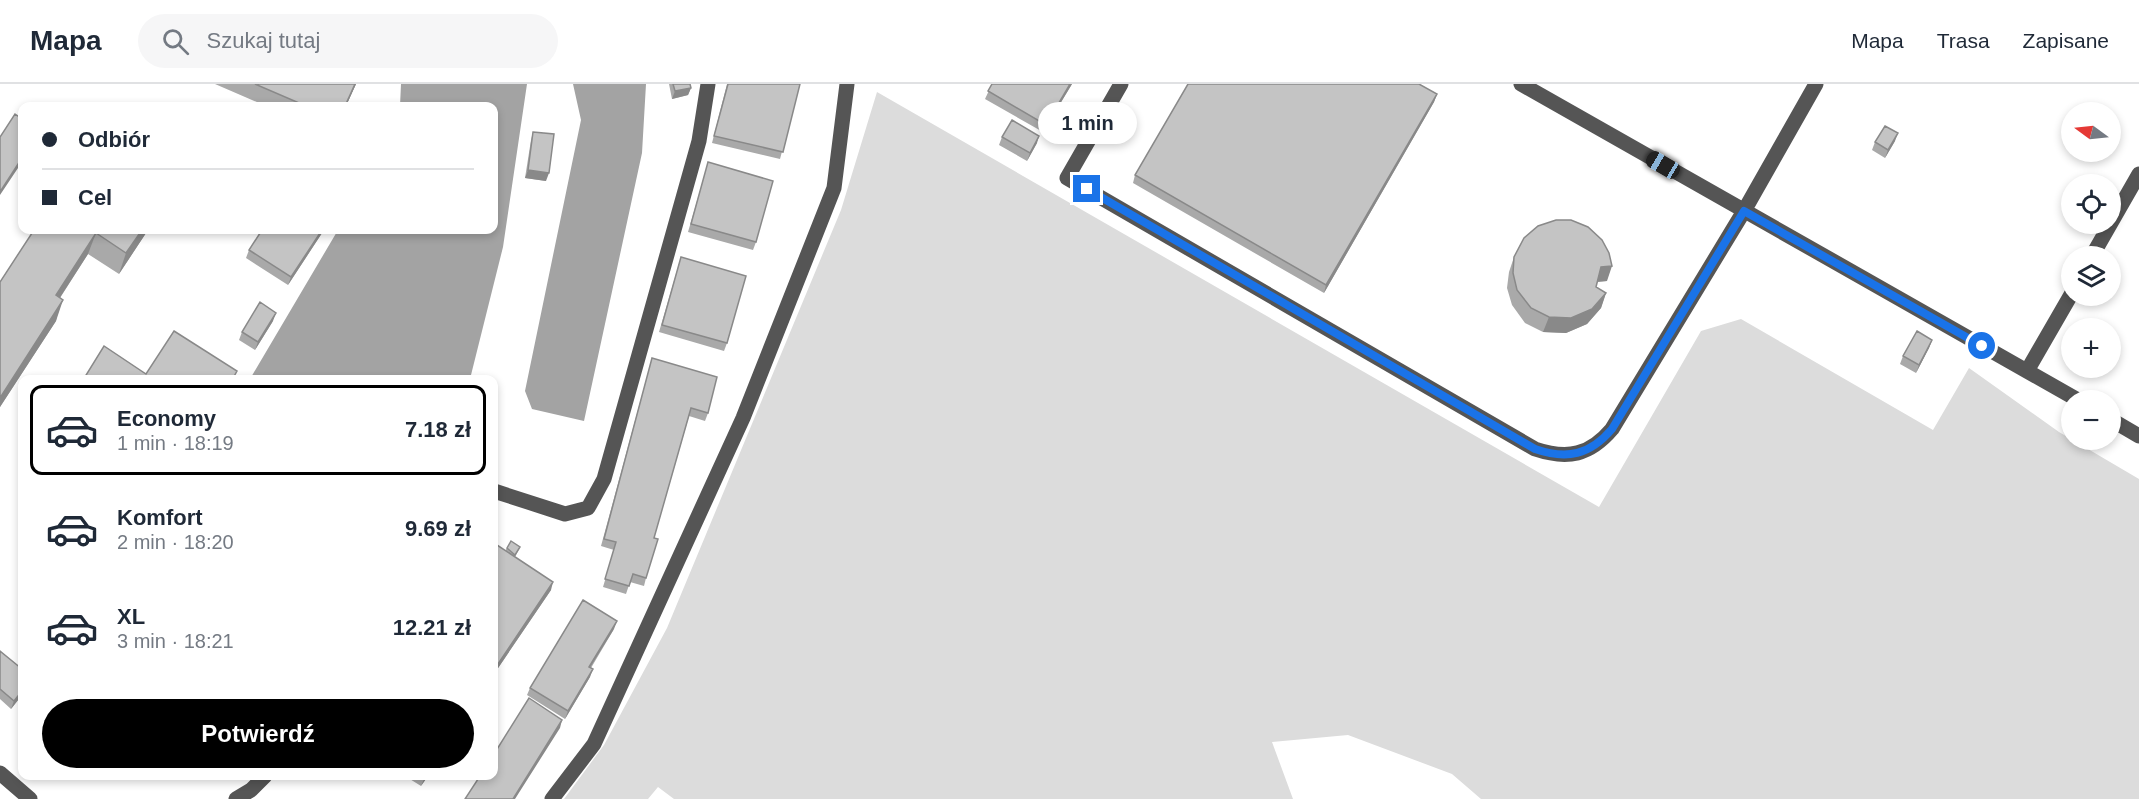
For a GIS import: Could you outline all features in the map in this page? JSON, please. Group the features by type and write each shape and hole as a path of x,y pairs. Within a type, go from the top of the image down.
{"street":[{"path":"498,492 565,514 588,508 604,479 699,141 708,84"},
{"path":"552,799 594,744 743,418 834,188 847,84"},
{"path":"1121,84 1066,178 1535,449 1550,454 1570,454 1588,450 1602,441 1612,429 1744,211 1816,84"},
{"path":"1521,84 2061,390"},
{"path":"2098,246 2139,174"},
{"path":"2027,371 2064,306"},
{"path":"2121,425 2139,436"},
{"path":"0,773 30,799"},
{"path":"236,799 251,790 261,780"}],"shaded area":[{"path":"401,84 527,84 503,247 471,375 252,375 336,234 498,234 498,102 400,102"},
{"path":"573,84 646,84 642,153 584,421 532,409 525,391 581,120"},
{"path":"877,92 1599,507 1701,331 1741,319 1933,430 1969,368 2061,433 2061,450 2090,450 2139,479 2139,799 1481,799 1452,774 1348,735 1272,742 1293,799 674,799 658,787 648,799 564,799 604,745 667,628 841,210"}],"building":[{"path":"255,84 355,84 347,102 297,102"},
{"path":"673,84 690,84 691,88 675,91"},
{"path":"728,84 800,84 783,152 714,136"},
{"path":"992,84 1070,84 1046,125 988,91"},
{"path":"1188,84 1419,84 1437,94 1326,285 1135,175"},
{"path":"15,114 18,116 18,164 0,192 0,137"},
{"path":"1012,120 1039,136 1030,153 1002,137"},
{"path":"1885,126 1898,133 1888,150 1875,142"},
{"path":"533,132 554,134 549,173 528,170"},
{"path":"708,162 773,181 756,242 691,224"},
{"path":"1556,220 1571,220 1588,227 1602,240 1609,253 1612,266 1601,267 1596,287 1606,293 1592,309 1571,318 1549,317 1531,308 1517,290 1513,273 1514,257 1524,238 1538,226"},
{"path":"31,234 95,234 56,295 63,300 0,398 0,282"},
{"path":"98,234 139,234 126,253"},
{"path":"259,234 319,234 291,277 249,250"},
{"path":"681,257 746,276 727,343 662,325"},
{"path":"260,302 276,313 258,342 242,332"},
{"path":"174,331 237,371 235,375 86,375 104,346 146,374"},
{"path":"1917,331 1932,340 1919,365 1903,356"},
{"path":"652,358 717,377 708,413 691,408 654,538 658,539 646,578 633,574 629,586 605,579 616,542 604,539"},
{"path":"511,541 520,547 515,555 507,548"},
{"path":"498,546 553,582 498,664"},
{"path":"583,600 617,621 589,667 593,669 568,711 530,688"},
{"path":"0,651 18,666 18,696 14,701 0,689"},
{"path":"529,698 562,720 513,799 465,799 477,780 498,780 498,748"}],"route":[{"path":"1087,189 1535,449 1550,454 1564,455 1588,450 1602,441 1612,429 1744,211 1982,346"}]}
